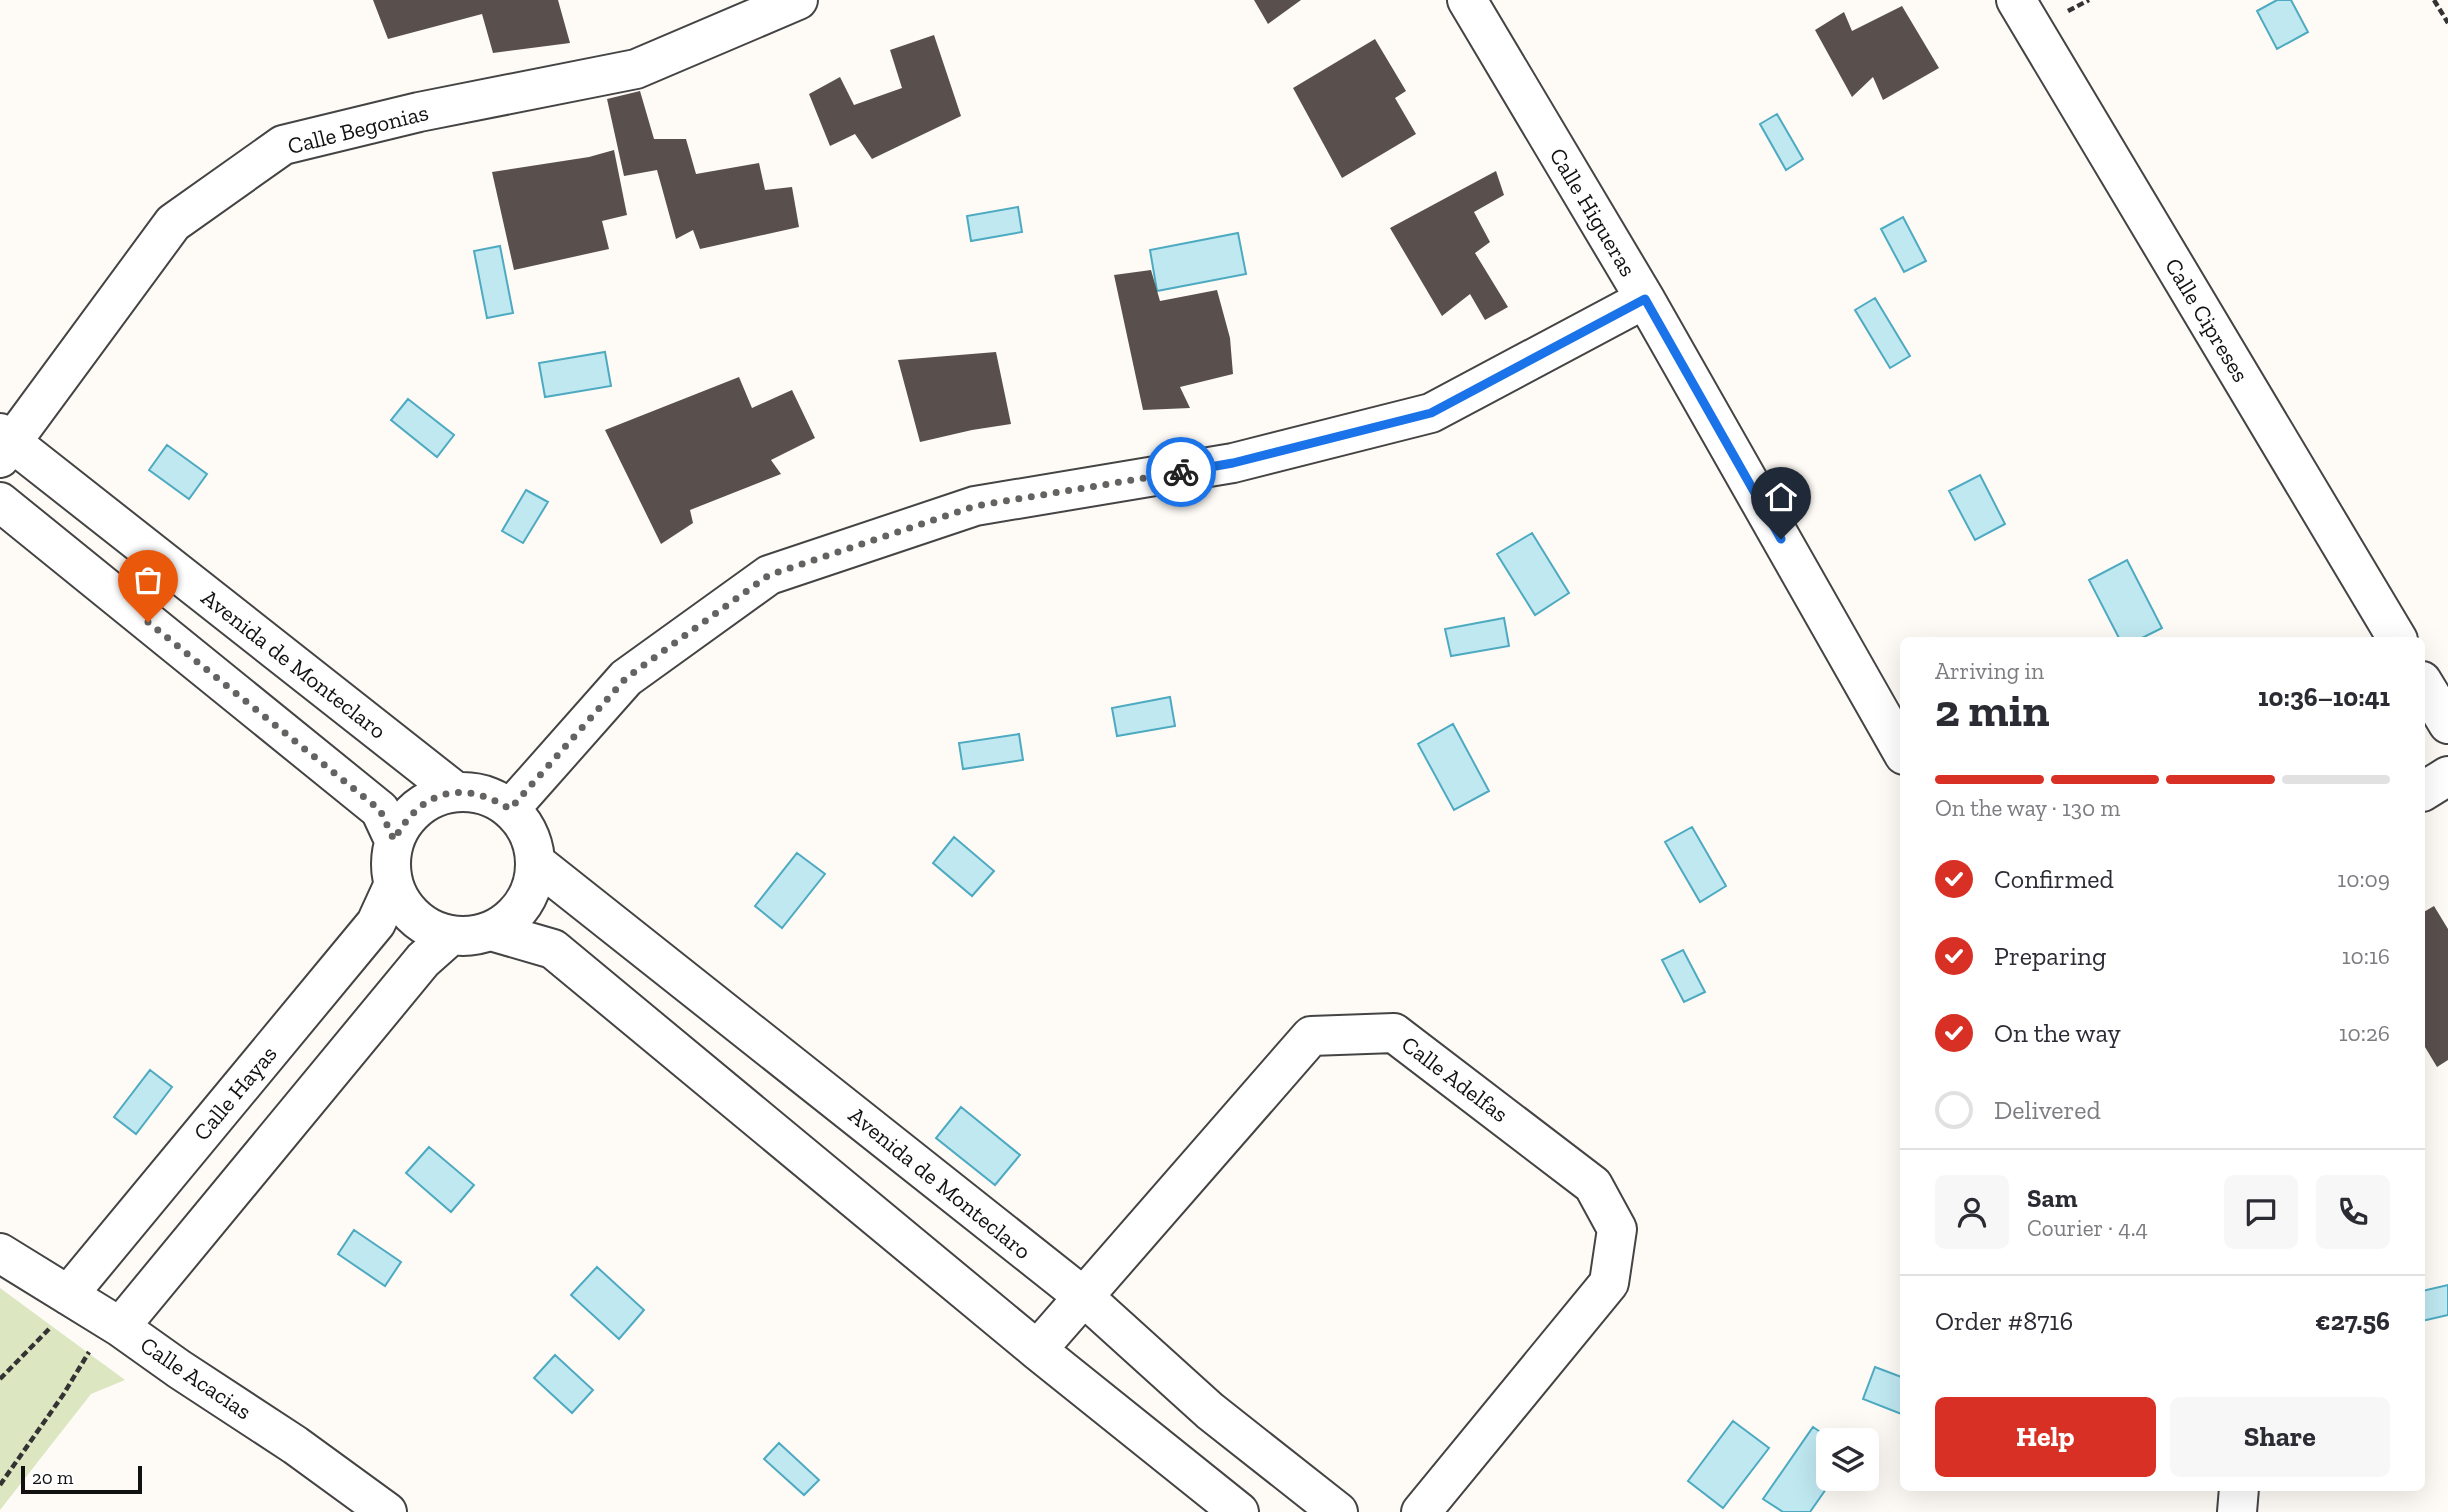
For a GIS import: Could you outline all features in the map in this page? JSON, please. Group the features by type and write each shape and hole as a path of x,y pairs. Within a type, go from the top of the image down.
{"street":[{"name":"Calle Begonias","path":"4,444 173,223 283,145 419,112 635,69 798,0"},
{"name":"Calle Higueras","path":"1467,0 1645,299 1900,748"},
{"name":"Calle Cipreses","path":"2016,0 2396,637"},
{"path":"510,809 626,678 769,575 975,506 1233,463 1431,413 1645,299"},
{"name":"Avenida de Monteclaro","path":"4,444 456,792"},
{"path":"0,502 380,810 394,840"},
{"path":"2425,686 2448,724"},
{"path":"2425,790 2448,776"},
{"path":"456,792 475,793 510,809 523,824 532,842 535,862 533,884 524,904 509,920 491,931 471,937 450,936 431,930 415,919 402,904 393,886 390,863 394,840 404,822 418,807 436,797 456,792"},
{"name":"Avenida de Monteclaro","path":"535,862 579,894 1084,1297 1210,1410 1338,1512"},
{"name":"Calle Hayas","path":"94,1310 376,923 393,886"},
{"path":"491,931 553,949 1037,1350 1239,1512"},
{"path":"94,1310 423,960 450,936"},
{"name":"Calle Adelfas","path":"1037,1350 1311,1036 1394,1033 1593,1185 1617,1229 1609,1283 1421,1512"},
{"name":"Calle Acacias","path":"0,1253 94,1310 296,1445 387,1512"},
{"path":"2237,1512 2239,1491"}],"path":[{"path":"2434,0 2448,23"},
{"path":"0,1379 94,1310"},
{"path":"0,1485 63,1395 94,1310"}],"green space":[{"path":"0,1288 125,1380 91,1394 0,1510"}],"water":[{"path":"2277,0 2291,0 2308,32 2277,49 2257,11"},
{"path":"1777,114 1803,159 1786,170 1760,124"},
{"path":"1018,207 1022,232 971,241 967,216"},
{"path":"1903,217 1926,261 1904,272 1881,229"},
{"path":"1238,233 1246,274 1157,291 1150,250"},
{"path":"500,246 513,313 487,318 474,251"},
{"path":"1875,298 1910,356 1890,368 1855,310"},
{"path":"605,352 611,386 545,397 539,363"},
{"path":"408,399 454,435 437,457 391,420"},
{"path":"167,445 207,474 189,499 149,470"},
{"path":"1980,475 2005,524 1975,540 1949,491"},
{"path":"526,490 548,502 523,543 502,531"},
{"path":"1532,533 1569,593 1535,615 1497,554"},
{"path":"2127,560 2162,628 2144,637 2118,637 2089,580"},
{"path":"1504,618 1509,646 1451,656 1445,629"},
{"path":"1170,697 1175,726 1117,736 1112,708"},
{"path":"1453,724 1489,791 1454,810 1418,744"},
{"path":"1019,734 1023,760 963,769 959,743"},
{"path":"1692,827 1726,886 1700,902 1665,842"},
{"path":"954,837 994,871 972,896 933,863"},
{"path":"797,853 825,874 782,928 755,906"},
{"path":"1683,950 1705,992 1684,1002 1662,960"},
{"path":"150,1070 172,1087 136,1134 114,1117"},
{"path":"961,1107 1020,1155 995,1185 936,1138"},
{"path":"429,1147 474,1185 451,1212 406,1173"},
{"path":"354,1230 401,1262 385,1286 338,1254"},
{"path":"597,1267 644,1310 619,1339 571,1295"},
{"path":"2448,1285 2448,1315 2425,1320 2425,1290"},
{"path":"555,1355 593,1390 572,1413 534,1378"},
{"path":"1875,1367 1900,1376 1900,1413 1863,1399"},
{"path":"1733,1421 1769,1448 1723,1508 1688,1481"},
{"path":"1813,1427 1816,1429 1816,1491 1825,1491 1810,1512 1783,1512 1763,1499"},
{"path":"779,1443 819,1480 804,1495 764,1459"}],"building":[{"path":"373,0 558,0 570,43 493,53 482,14 388,39"},
{"path":"1254,0 1301,0 1268,24"},
{"path":"1902,6 1939,68 1883,100 1873,77 1852,97 1815,30 1844,12 1852,31"},
{"path":"934,35 961,116 872,159 855,134 830,146 809,94 840,77 854,105 902,88 890,50"},
{"path":"1375,39 1406,91 1395,98 1416,134 1342,178 1293,88"},
{"path":"640,91 654,139 686,139 696,174 759,163 765,190 792,187 799,227 700,249 693,230 676,239 657,170 624,176 607,99"},
{"path":"614,150 627,215 602,221 609,249 514,270 492,172 589,157"},
{"path":"1496,171 1504,195 1474,212 1490,242 1475,253 1508,307 1485,320 1470,294 1442,316 1390,228"},
{"path":"1151,270 1160,301 1217,290 1230,338 1233,374 1180,387 1190,408 1143,410 1114,275"},
{"path":"996,352 1011,424 920,442 898,360"},
{"path":"739,377 752,408 792,390 815,438 771,460 781,474 690,510 693,523 661,544 605,430"},
{"path":"2434,906 2448,929 2448,1060 2437,1067 2425,1047 2425,911"}],"way so far":[{"path":"148,622 380,810 394,840 404,822 418,807 436,797 456,792 475,793 510,809 626,678 769,575 975,506 1181,472"}],"route":[{"path":"1181,472 1233,463 1431,413 1645,299 1781,539"}]}
